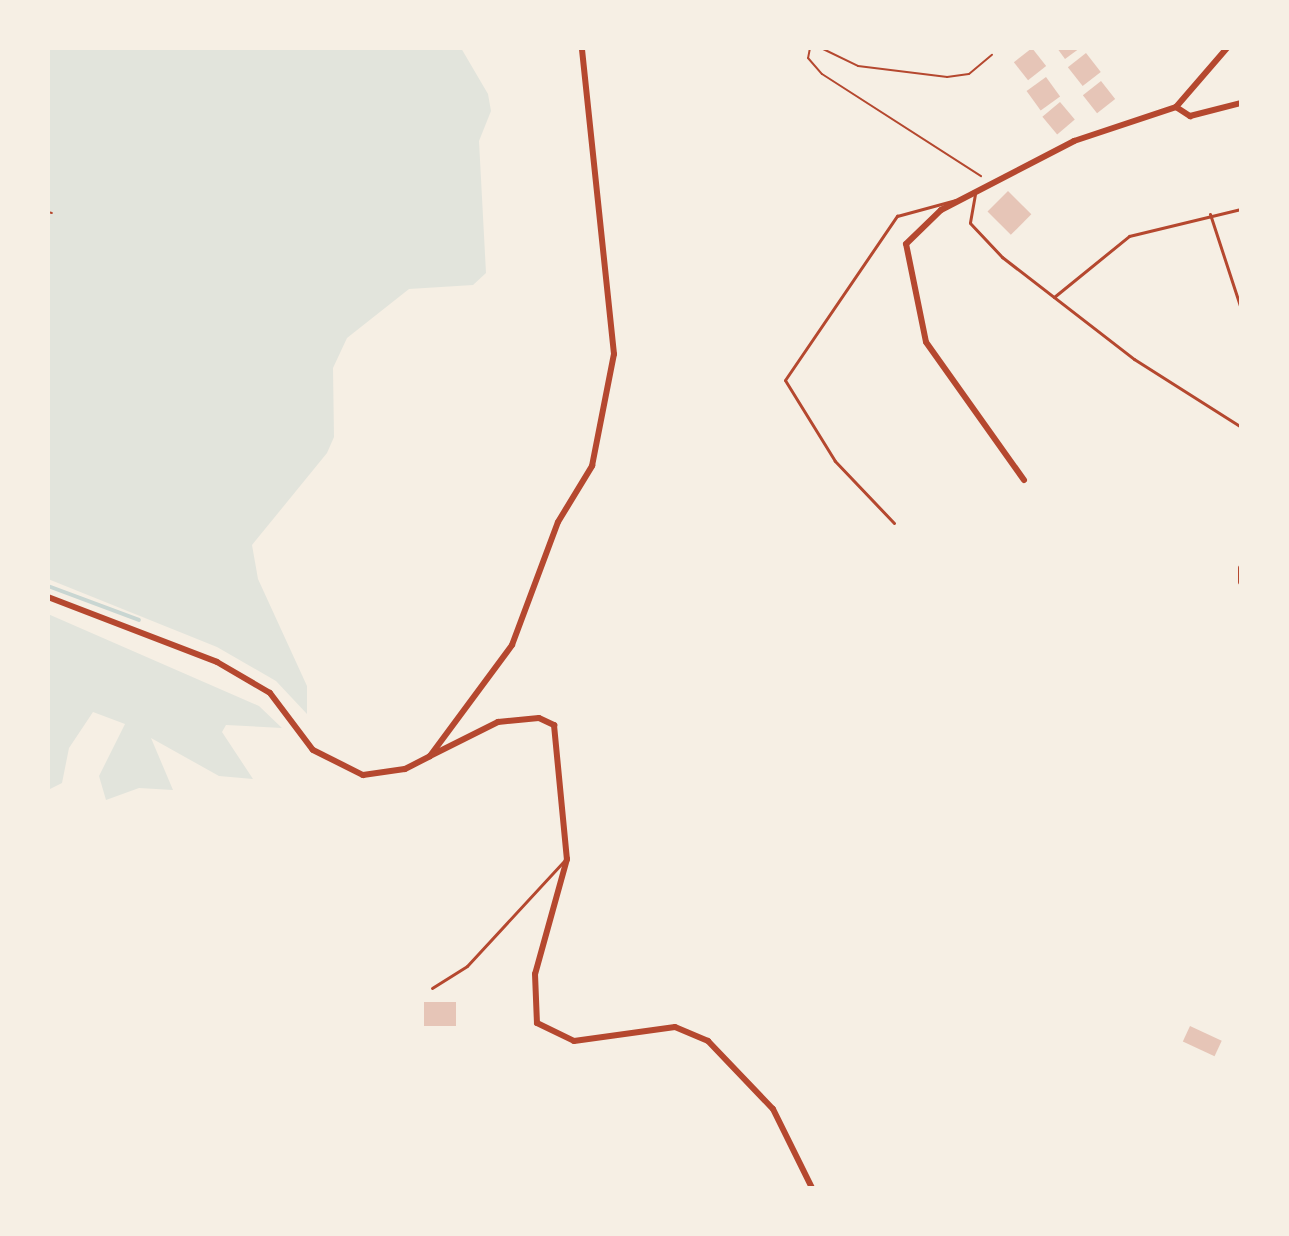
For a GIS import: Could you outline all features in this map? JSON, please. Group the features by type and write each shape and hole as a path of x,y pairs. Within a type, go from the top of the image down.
{"street":[{"path":"430,756 512,645 558,522 592,466 614,354 582,48"},
{"path":"1024,480 936,360 906,268 910,236 977,194 1074,141 1176,107 1227,48"},
{"path":"1176,107 1190,116 1241,103"},
{"path":"1241,568 1241,582"},
{"path":"48,597 217,662 270,693 313,750 363,775 405,769 498,722 548,719 558,732 567,859 535,974 537,1023 574,1041 675,1027 708,1041 773,1109 812,1188"}],"lane":[{"path":"894,523 835,461 785,380 897,216 977,194 970,223 1054,297 1241,427"},
{"path":"1054,297 1129,236 1210,214 1241,209"},
{"path":"1210,214 1241,309"},
{"path":"432,988 467,966 567,859"}],"path":[{"path":"810,48 808,58 822,74 881,115 935,140 994,187"},
{"path":"821,48 858,66 947,77 969,74 992,55"}],"shaded area":[{"path":"48,48 461,48 488,94 491,111 479,141 486,273 473,285 409,289 347,338 333,368 334,437 327,453 252,545 258,579 307,686 307,714 276,681 217,647 48,579"},
{"path":"48,614 259,706 282,728 226,725 222,732 253,779 219,776 151,738 173,790 139,788 106,800 99,776 125,724 93,712 69,748 62,783 48,790"}],"building":[{"path":"1032,48 1046,66 1028,80 1014,62"},
{"path":"1057,48 1080,48 1065,59"},
{"path":"1086,53 1101,72 1083,86 1068,67"},
{"path":"1046,77 1060,96 1041,111 1027,91"},
{"path":"1101,81 1115,99 1097,113 1083,95"},
{"path":"1060,102 1075,120 1057,134 1042,117"},
{"path":"1008,191 1031,214 1011,235 987,212"},
{"path":"424,1002 456,1002 456,1026 424,1026"},
{"path":"1190,1026 1222,1041 1215,1056 1183,1041"}],"waterway":[{"path":"48,586 139,620"}]}
